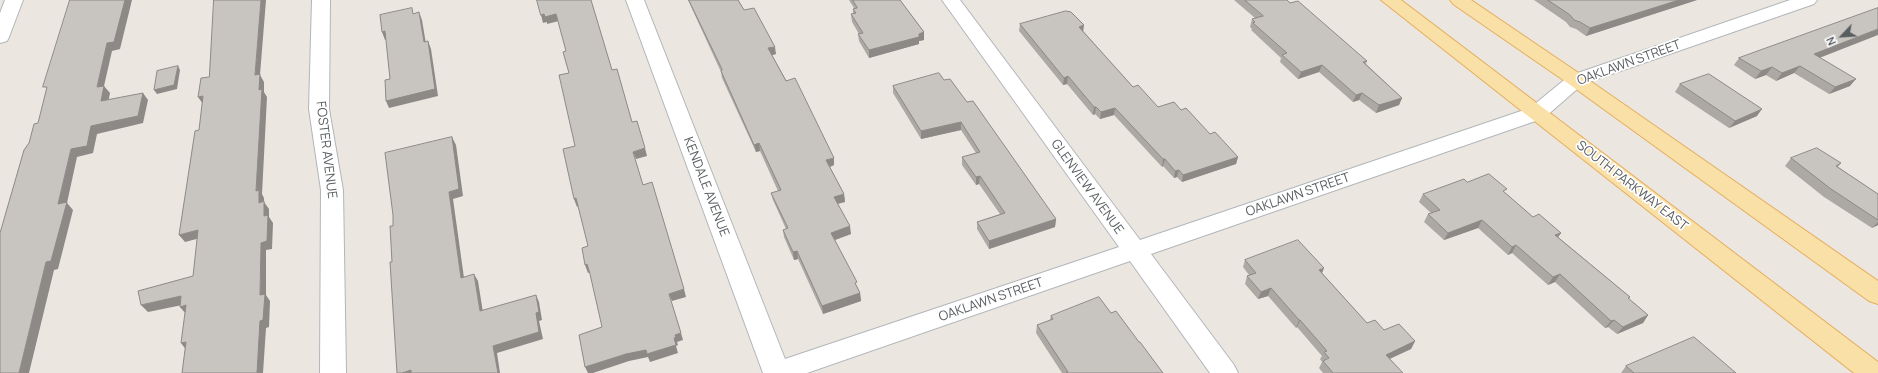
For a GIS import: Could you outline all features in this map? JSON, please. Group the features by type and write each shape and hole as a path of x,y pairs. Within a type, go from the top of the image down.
{"main road":[{"name":"SOUTH PARKWAY EAST","path":"1390,0 1873,373"},
{"path":"1459,0 1576,80 1878,294"}],"street":[{"path":"0,37 14,0"},
{"name":"FOSTER AVENUE","path":"321,0 319,109 332,190 333,373"},
{"name":"KENDALE AVENUE","path":"635,0 777,373"},
{"name":"GLENVIEW AVENUE","path":"950,0 1134,252 1225,373"},
{"path":"1754,0 1774,12"},
{"name":"OAKLAWN STREET","path":"777,373 1537,113 1576,80 1808,0"}],"building":[{"path":"70,0 125,0 114,42 107,43 97,87 104,86 101,101 143,93 138,116 91,126 87,146 71,149 58,204 67,202 51,261 46,262 19,373 0,373 0,233 24,150 29,143 34,124 38,123 47,87 43,87"},
{"path":"214,0 261,0 255,75 260,74 259,90 262,89 256,191 259,190 259,203 264,201 264,216 268,215 267,241 261,243 260,295 265,294 263,320 260,321 257,373 182,373 186,342 181,343 186,305 180,307 181,296 141,305 138,291 193,276 198,230 179,235 195,131 199,130 203,96 198,97 201,78 209,77"},
{"path":"537,0 591,0 612,70 617,69 632,122 637,121 645,148 633,152 643,185 652,182 684,289 669,294 681,333 675,335 676,338 674,338 676,345 647,354 646,350 626,354 585,367 579,335 602,327 590,274 587,264 585,265 582,248 588,246 576,198 574,199 563,149 575,146 559,75 569,73 563,52 566,51 556,14 545,17 544,14 541,15"},
{"path":"689,0 738,0 744,10 754,8 775,47 768,48 786,81 795,78 834,158 826,160 844,194 834,197 850,226 831,233 857,282 855,283 860,293 822,306 797,251 793,252 783,230 788,228 771,193 781,190 759,143 754,145 721,71 722,70"},
{"path":"853,0 900,0 924,32 919,34 919,37 869,50 858,34 863,33 851,14 856,13 853,9 857,8"},
{"path":"1245,0 1287,0 1290,3 1298,1 1367,61 1363,62 1402,98 1379,105 1362,93 1356,95 1322,65 1301,72 1282,55 1287,53 1253,23 1255,22 1252,19 1263,16"},
{"path":"1548,0 1679,0 1590,28 1574,20 1570,15"},
{"path":"412,8 413,14 419,12 424,42 428,41 435,89 386,101 385,80 390,79 385,31 382,32 380,15"},
{"path":"1878,8 1878,29 1814,54 1856,79 1835,87 1800,66 1782,73 1772,67 1761,71 1739,58"},
{"path":"1066,11 1071,12 1084,25 1079,27 1133,87 1138,85 1158,107 1174,102 1181,110 1186,108 1210,134 1215,132 1238,157 1183,175 1179,170 1175,171 1115,108 1101,112 1094,107 1068,76 1064,78 1020,24"},
{"path":"178,66 174,85 154,90 157,71"},
{"path":"939,73 944,80 950,79 967,102 973,101 1056,219 989,241 977,222 1005,213 980,176 976,177 962,157 980,152 961,122 921,131 893,86"},
{"path":"1709,74 1762,109 1735,121 1680,84"},
{"path":"452,137 459,189 449,192 461,278 474,274 480,311 536,295 539,312 536,313 539,332 493,346 498,373 411,373 411,370 397,373 390,262 392,262 390,226 393,226 393,215 385,153"},
{"path":"1817,148 1841,163 1836,166 1878,194 1878,220 1831,189 1791,158"},
{"path":"1489,174 1507,189 1503,191 1533,217 1539,214 1561,233 1555,235 1630,297 1628,298 1648,315 1623,327 1614,320 1611,321 1560,274 1553,277 1516,245 1512,247 1482,220 1448,233 1428,214 1440,210 1423,194 1464,179 1467,182"},
{"path":"1298,240 1324,268 1319,270 1367,323 1375,320 1384,330 1399,324 1415,341 1386,355 1403,373 1333,373 1323,361 1329,358 1324,352 1327,351 1300,320 1271,288 1261,292 1247,276 1256,273 1245,260"},
{"path":"1099,297 1111,313 1116,311 1163,373 1066,373 1068,372 1037,325 1053,319 1051,316"},
{"path":"1694,337 1736,373 1634,373 1626,366"}]}
